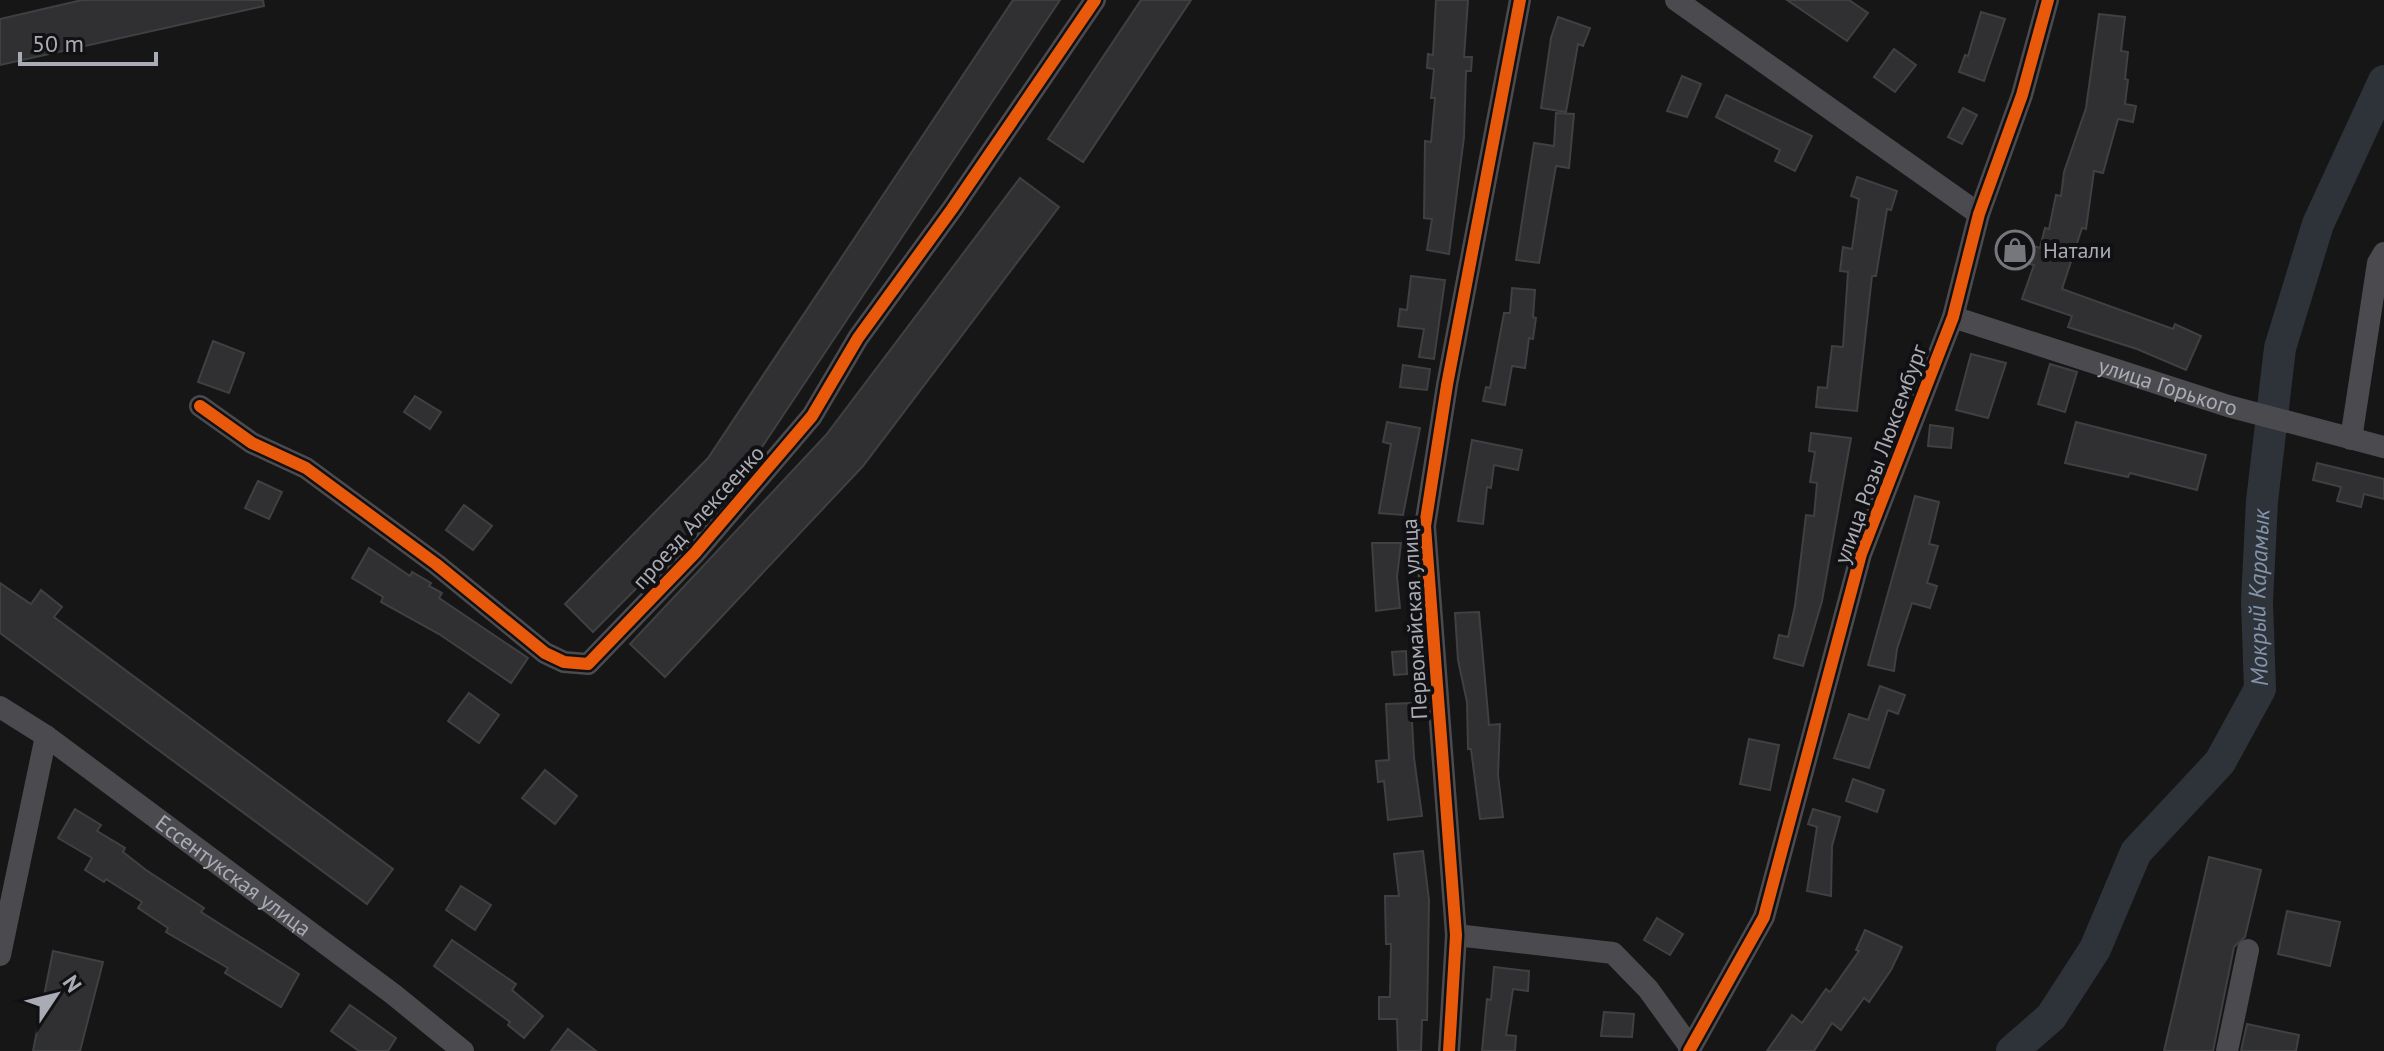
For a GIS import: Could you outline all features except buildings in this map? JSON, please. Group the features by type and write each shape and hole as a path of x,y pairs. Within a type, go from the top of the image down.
{"street":[{"name":"проезд Алексеенко","path":"200,406 252,443 306,468 436,564 545,653 564,662 588,664 695,553 812,416 858,338 952,209 1095,0"},
{"name":"Первомайская улица","path":"1449,1051 1456,935 1425,526 1447,385 1520,0"},
{"path":"1676,0 1979,214"},
{"name":"улица Розы Люксембург","path":"1690,1049 1764,917 1861,554 1953,317 1979,214 2022,95 2048,0"},
{"path":"2351,439 2378,263 2384,253"},
{"name":"улица Горького","path":"1953,317 2228,406 2384,447"},
{"name":"Ессентукская улица","path":"0,707 46,736 384,987 463,1051"},
{"path":"0,955 46,736"},
{"path":"1456,935 1613,953 1648,989 1690,1049"},
{"path":"2227,1051 2248,950"}],"waterway":[{"name":"Мокрый Карамык","path":"2012,1051 2051,1017 2095,949 2136,852 2220,762 2260,689 2257,602 2262,501 2280,348 2318,224 2384,81"}],"cycle path":[{"path":"200,406 252,443 306,468 436,564 545,653 564,662 588,664 695,553 812,416 858,338 952,209 1095,0"},
{"path":"1449,1051 1456,935 1425,526 1447,385 1520,0"},
{"path":"1689,1051 1764,917 1861,554 1953,317 1979,214 2022,95 2048,0"}],"place":[{"name":"Натали","path":"2015,250"}]}
